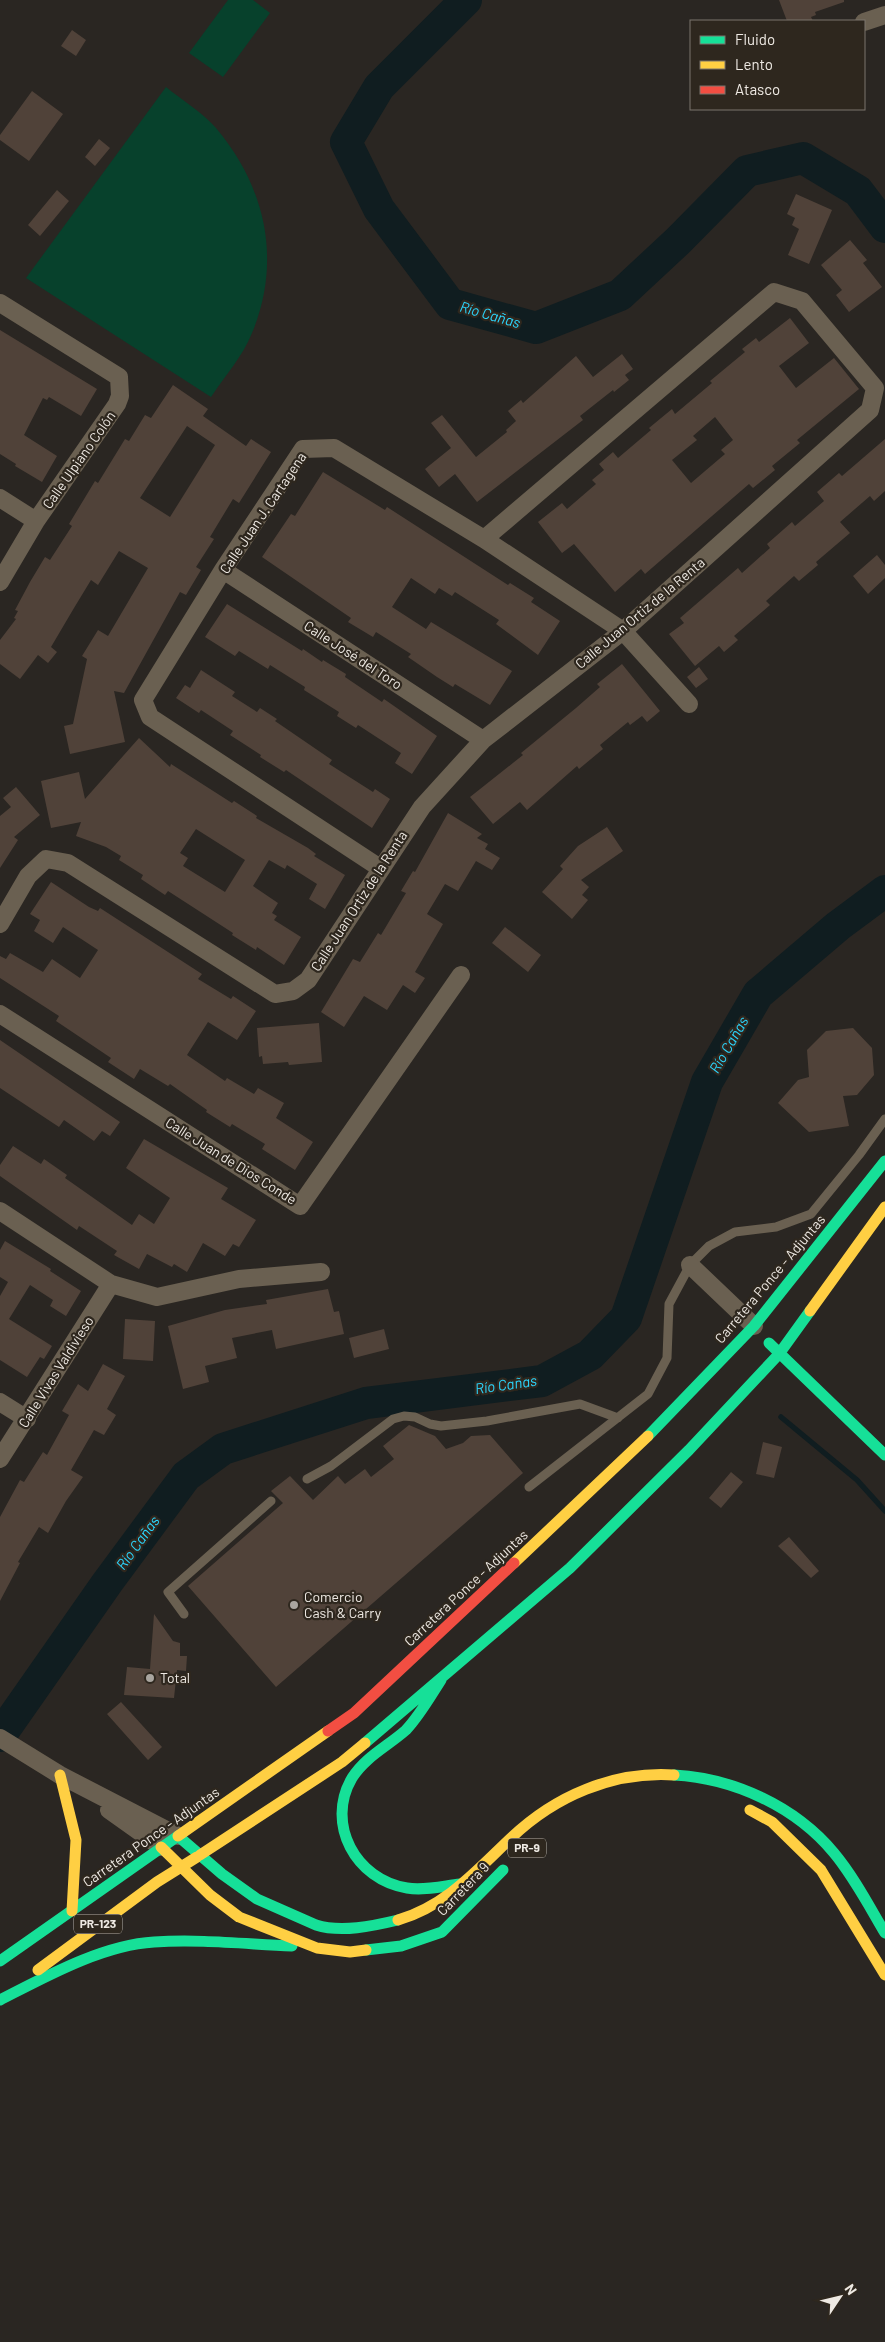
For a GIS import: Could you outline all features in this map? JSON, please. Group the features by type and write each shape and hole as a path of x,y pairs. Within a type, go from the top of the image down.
{"main road":[{"name":"Carretera Ponce - Adjuntas","path":"0,1961 354,1713 641,1444 754,1326 885,1161"},
{"path":"200,1855 342,1762 441,1680 570,1568 689,1450 779,1354 885,1207"},
{"path":"754,1326 779,1354 885,1455"},
{"path":"441,1680 410,1725 367,1762 353,1779 344,1798 341,1823 350,1852 361,1866 383,1881 400,1887 420,1889 464,1884"},
{"path":"178,1836 224,1874 268,1906 323,1927 365,1926 400,1919 446,1898 464,1884 531,1820 557,1801 586,1787 614,1778 639,1774 672,1773 704,1777 740,1787 767,1799 826,1843 845,1868 885,1932"},
{"path":"60,1775 76,1840 72,1911"},
{"path":"674,1787 691,1787 700,1790"},
{"path":"743,1805 772,1822 821,1870 885,1975"},
{"name":"Carretera 9","path":"161,1848 210,1895 239,1917 317,1948 350,1952 401,1946 442,1932 508,1864"},
{"name":"PR-123","path":"0,2001 66,1947 181,1866 200,1855"},
{"path":"0,2001 68,1966 128,1946 154,1942 198,1942 317,1948"}],"street":[{"path":"865,22 885,15"},
{"name":"Calle Juan Ortiz de la Renta","path":"0,924 28,876 46,858 68,863 275,994 293,991 308,980 380,868 422,807 483,740 623,631 870,410 875,388 802,301 774,292 484,539"},
{"name":"Calle Ulpiano Colón","path":"0,303 118,377 120,396 118,404 36,521 0,582"},
{"name":"Calle Juan J. Cartagena","path":"380,868 150,718 143,700 223,570 303,449 334,448 484,539 623,631 689,704"},
{"path":"0,498 36,521"},
{"name":"Calle José del Toro","path":"223,570 483,740"},
{"name":"Calle Juan de Dios Conde","path":"0,1014 300,1206 461,975"},
{"path":"0,1211 111,1284 157,1297 239,1280 321,1272"},
{"path":"690,1265 754,1326"},
{"name":"Calle Vivas Valdivieso","path":"0,1459 27,1420 111,1284"},
{"path":"0,1402 27,1420"},
{"path":"0,1738 60,1775 161,1848"},
{"path":"60,1775 178,1836"}],"lane":[{"path":"529,1487 648,1394 667,1358 669,1304 690,1265 709,1246 735,1232 776,1227 811,1214 859,1155 885,1119"},
{"path":"307,1479 331,1466 393,1419 404,1416 415,1417 430,1424 441,1426 487,1422 580,1404 618,1418"},
{"path":"184,1614 168,1592 271,1501"}],"green space":[{"path":"228,0 253,0 270,13 223,77 189,53"},
{"path":"166,87 211,122 233,151 247,175 257,200 264,226 267,252 266,279 261,306 244,350 211,397 26,278"}],"building":[{"path":"779,0 844,0 844,2 815,12 816,15 811,17 812,20 787,20"},
{"path":"72,30 86,40 76,56 61,46"},
{"path":"32,91 63,114 29,161 0,140 0,135"},
{"path":"99,139 110,148 95,166 85,157"},
{"path":"57,190 69,201 40,236 28,225"},
{"path":"796,194 832,210 809,264 788,255 799,229 792,225 795,218 787,214"},
{"path":"850,240 867,260 863,263 882,287 849,312 836,295 842,290 821,265"},
{"path":"790,318 809,343 779,366 796,388 834,358 859,389 797,440 800,443 772,466 775,470 753,488 749,484 645,574 641,569 615,592 574,544 562,553 538,522 562,503 567,509 596,484 592,480 604,470 599,464 613,452 618,458 672,409 675,414 712,383 710,381 745,352 742,349 756,338 759,342","holes":["715,417 733,440 721,450 725,454 691,483 672,460 697,440 693,436"]},
{"path":"0,330 97,389 81,416 49,397 47,400 43,398 24,435 57,456 42,482 15,466 16,464 0,454"},
{"path":"622,354 633,369 625,375 629,380 580,416 583,420 477,502 455,474 439,487 425,469 451,448 431,423 442,415 476,457 507,432 506,430 516,421 508,411 521,400 523,403 576,356 593,377"},
{"path":"173,385 208,409 203,416 246,446 251,439 271,452 239,503 233,499 210,537 214,539 196,567 201,570 186,595 180,592 124,693 114,691 125,742 70,754 64,726 73,724 87,659 82,656 98,630 108,636 148,568 119,551 98,585 91,580 51,647 57,652 48,663 38,655 20,679 0,664 0,640 16,619 14,618 18,611 15,610 30,582 45,557 50,560 72,526 69,524 95,481 98,483 125,439 129,441 145,415 151,418","holes":["187,426 215,445 170,517 140,498"]},
{"path":"885,439 885,491 874,501 870,496 840,522 850,533 816,562 818,565 799,581 794,576 766,601 770,605 734,636 738,640 724,652 719,646 695,666 669,634 684,623 680,618 738,568 742,573 770,548 767,544 792,522 795,526 824,501 817,492 839,473 842,476"},
{"path":"323,472 385,510 387,507 508,585 510,583 534,598 531,602 560,621 538,655 496,624 499,620 455,592 452,596 439,588 435,594 411,578 392,607 426,629 431,622 512,671 490,705 455,684 453,687 437,677 408,657 411,654 376,632 373,637 348,622 351,618 262,557 291,514 295,516"},
{"path":"877,555 885,565 885,578 868,594 853,576"},
{"path":"227,604 302,651 303,649 322,662 323,660 346,674 345,677 382,702 384,699 437,736 412,774 395,763 401,753 358,725 356,728 337,716 339,712 304,690 305,687 270,665 268,669 239,651 235,656 205,637"},
{"path":"622,664 660,711 647,722 642,716 630,725 628,722 600,745 603,749 579,769 577,766 527,810 520,802 493,824 470,797 523,755 521,753 600,687 597,684"},
{"path":"699,667 708,679 696,688 687,677"},
{"path":"201,670 235,692 232,696 257,712 260,708 277,719 275,721 332,760 329,764 373,792 375,789 390,799 372,828 286,770 284,772 260,757 261,755 230,735 233,731 201,710 199,713 176,698 185,685 190,688"},
{"path":"139,738 170,767 171,764 232,803 234,801 257,816 256,818 308,848 316,854 314,856 345,875 325,909 309,899 317,884 287,865 285,869 269,860 253,886 278,903 272,913 277,916 274,920 301,937 284,965 257,947 256,950 232,935 233,933 168,891 165,895 141,879 143,875 119,860 121,856 106,847 76,836 81,822 51,828 41,781 79,772 85,799","holes":["196,829 245,860 225,892 183,866 188,858 180,853"]},
{"path":"16,787 40,815 14,837 18,840 0,868 0,816 11,807 3,798"},
{"path":"448,813 482,834 477,838 488,844 485,849 500,858 492,870 476,861 458,891 445,884 427,914 443,924 415,972 425,978 415,993 403,985 387,1010 364,996 344,1027 321,1012 353,959 360,962 378,933 381,935 406,893 401,891 413,871 415,872"},
{"path":"607,827 623,851 581,880 589,887 582,895 588,900 572,919 542,892 563,869 560,866 578,846"},
{"path":"51,882 89,907 98,911 100,908 202,974 198,979 231,999 233,996 256,1011 237,1040 208,1022 187,1055 225,1081 227,1078 254,1094 258,1088 284,1103 276,1118 313,1142 295,1170 262,1149 265,1144 232,1124 230,1127 206,1112 207,1110 170,1084 168,1086 140,1069 134,1079 108,1062 111,1058 56,1021 59,1016 0,978 0,956 6,959 10,953 43,972 52,959 80,978 98,950 63,927 53,943 34,931 40,920 30,914"},
{"path":"505,927 541,955 528,972 492,943"},
{"path":"319,1023 322,1062 289,1065 288,1062 263,1064 262,1056 259,1057 257,1028"},
{"path":"853,1028 872,1048 874,1075 857,1095 843,1096 849,1126 809,1132 778,1103 798,1080 809,1077 807,1050 826,1031"},
{"path":"0,1040 120,1122 110,1136 102,1131 94,1141 64,1120 59,1127 0,1088"},
{"path":"144,1139 228,1188 221,1199 256,1220 239,1247 233,1244 225,1256 203,1243 187,1272 174,1264 172,1267 147,1254 139,1269 114,1255 117,1251 79,1226 77,1230 0,1176 0,1165 13,1146 41,1164 44,1159 67,1175 65,1178 132,1225 139,1214 154,1224 170,1198 126,1168"},
{"path":"5,1241 51,1269 50,1271 81,1291 66,1316 50,1306 53,1300 30,1285 9,1319 52,1346 44,1359 40,1357 27,1377 0,1360 0,1296 8,1282 0,1277 0,1250"},
{"path":"328,1289 334,1312 339,1311 344,1334 276,1349 272,1330 232,1338 237,1358 205,1366 209,1382 183,1389 168,1326 225,1310 267,1304 266,1300"},
{"path":"125,1319 155,1321 153,1361 123,1359"},
{"path":"384,1329 389,1349 354,1358 349,1338"},
{"path":"103,1364 125,1376 107,1409 116,1415 104,1435 94,1430 71,1470 83,1477 66,1501 48,1533 39,1527 18,1562 20,1563 0,1601 0,1517 20,1480 24,1482 43,1452 47,1455 69,1415 62,1411 78,1384 88,1391"},
{"path":"409,1425 435,1436 446,1449 463,1443 471,1436 490,1435 523,1473 276,1687 188,1586 283,1503 271,1491 290,1476 313,1500 338,1476 345,1484 365,1469 371,1477 394,1459 383,1446"},
{"path":"763,1442 782,1447 774,1478 756,1474"},
{"path":"731,1472 743,1482 721,1508 709,1498"},
{"path":"789,1537 819,1571 811,1578 778,1546"},
{"path":"154,1614 173,1641 180,1643 180,1656 187,1656 186,1671 177,1670 174,1698 124,1695 127,1667 150,1669"},
{"path":"121,1702 162,1747 148,1760 107,1714"}],"waterway":[{"name":"Río Cañas","path":"466,0 379,87 346,142 379,209 450,304 536,328 620,295 678,241 747,171 803,158 858,191 885,227"},
{"name":"Río Cañas","path":"0,1736 107,1583 186,1476 223,1449 366,1403 542,1381 590,1355 626,1318 707,1082 758,994 838,926 885,891"},
{"path":"781,1417 857,1480 885,1511"}],"traffic: fast":[{"path":"648,1436 754,1326 885,1161"},
{"path":"365,1743 570,1568 689,1450 779,1354 810,1311"},
{"path":"769,1343 885,1455"},
{"path":"441,1680 406,1730 370,1758 357,1771 345,1796 342,1813 344,1831 350,1847 360,1862 373,1874 389,1883 413,1889 460,1884"},
{"path":"674,1775 696,1777 740,1789 782,1808 801,1821 818,1836 841,1862 885,1933"},
{"path":"0,1961 178,1836 222,1874 257,1899 316,1925 346,1929 398,1920"},
{"path":"366,1950 401,1946 442,1932 503,1870"},
{"path":"0,2000 74,1964 114,1949 134,1944 188,1941 292,1946"}],"traffic: slow":[{"path":"810,1311 885,1207"},
{"path":"514,1563 648,1436"},
{"path":"178,1836 328,1731"},
{"path":"200,1855 342,1762 365,1743"},
{"path":"60,1775 76,1840 72,1911"},
{"path":"398,1920 415,1914 446,1897 473,1875 528,1823 566,1799 586,1789 629,1777 674,1775"},
{"path":"750,1810 772,1822 821,1870 885,1975"},
{"path":"161,1847 210,1895 239,1917 317,1948 350,1952 366,1950"},
{"path":"38,1970 157,1882 197,1857"}],"traffic: jam":[{"path":"328,1731 354,1713 514,1563"}],"place":[{"name":"Comercio Cash & Carry","path":"294,1605"},
{"name":"Total","path":"150,1678"}]}
